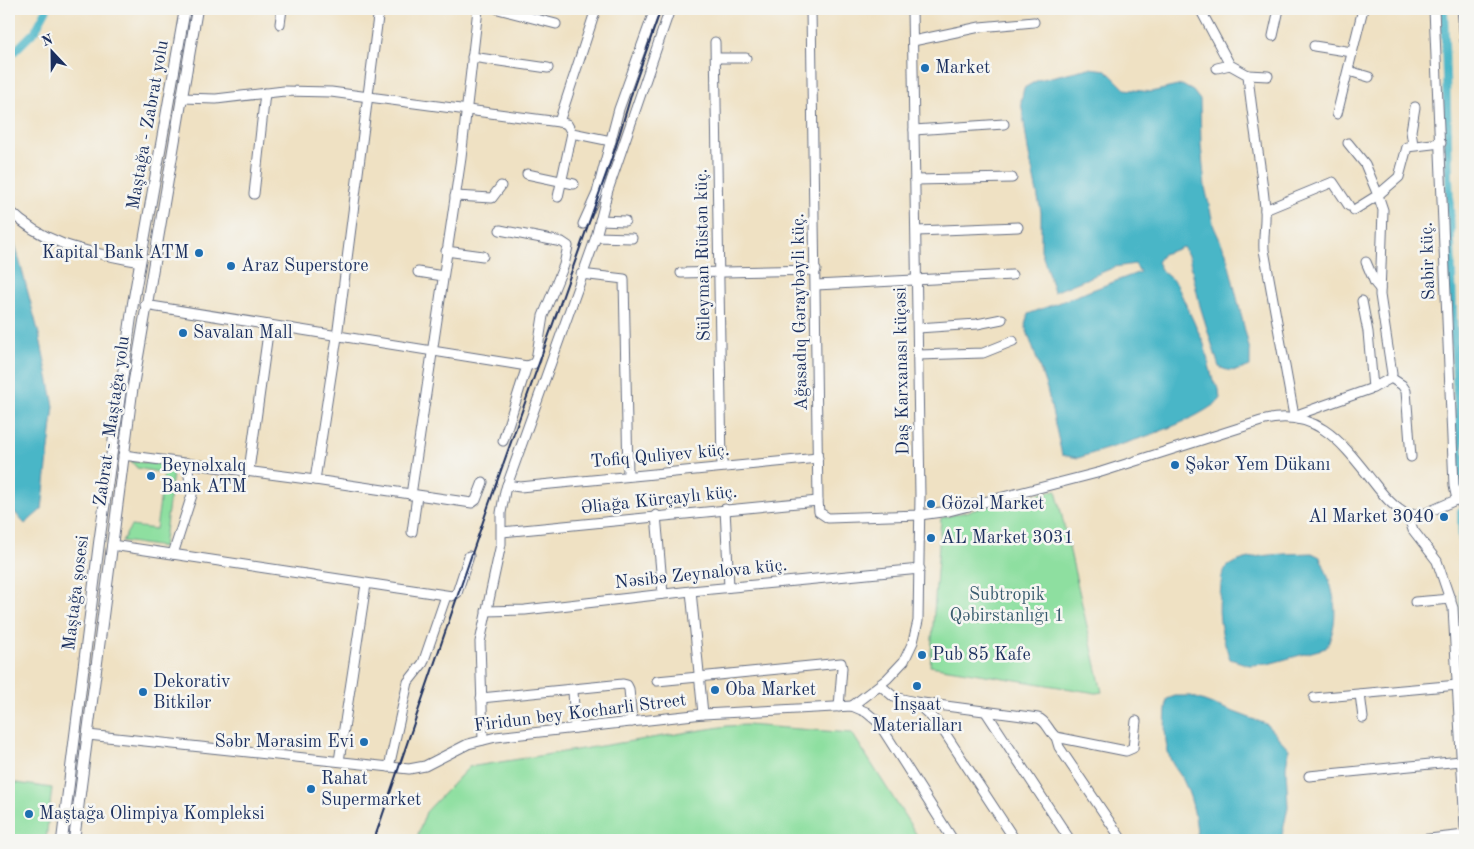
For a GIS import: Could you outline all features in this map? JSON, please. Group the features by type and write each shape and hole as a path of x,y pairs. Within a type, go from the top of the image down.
{"main road":[{"name":"Maştağa - Zabrat yolu","path":"140,262 185,9"},
{"name":"Zabrat - Maştağa yolu","path":"74,840 123,454 145,306 198,9"},
{"path":"140,262 152,264"},
{"name":"Maştağa şosesi","path":"62,840 110,461 140,262"},
{"path":"75,733 88,735"}],"street":[{"path":"280,24 282,9"},
{"path":"315,480 337,337 379,9"},
{"path":"412,532 414,495 446,251 467,111 478,9"},
{"path":"498,9 556,24"},
{"path":"559,122 596,9"},
{"path":"583,224 597,193 625,91 655,9"},
{"path":"483,740 479,650 502,532 501,504 581,274 596,237 670,9"},
{"name":"Ağasadıq Gəraybəyli küç.","path":"811,9 818,502"},
{"name":"Daş Karxanası küçəsi","path":"852,706 880,685 904,661 914,642 918,621 920,515 912,9"},
{"path":"1200,9 1230,65 1248,75 1268,76"},
{"path":"1273,36 1279,9"},
{"path":"1337,114 1363,9"},
{"name":"Sabir küç.","path":"1434,9 1454,486 1462,498 1465,509"},
{"path":"1462,9 1465,41"},
{"path":"913,41 980,27 1034,22"},
{"name":"Süleyman Rüstən küç.","path":"715,42 722,466"},
{"path":"1314,46 1352,52"},
{"path":"472,57 548,68"},
{"path":"716,58 746,58"},
{"path":"1217,68 1230,65"},
{"path":"1349,71 1369,77"},
{"path":"1248,75 1254,138 1265,210 1264,250 1294,416"},
{"path":"181,98 216,99 265,93 316,91 567,124 572,133 558,197"},
{"path":"254,194 265,93"},
{"path":"1413,145 1411,131 1416,107"},
{"path":"914,130 1004,124"},
{"path":"572,133 611,141"},
{"path":"1348,143 1365,164 1383,210 1380,289 1391,378"},
{"path":"1265,210 1332,182 1352,208 1378,195 1399,177 1405,150 1413,145 1441,143"},
{"path":"527,174 562,179 574,184"},
{"path":"915,180 1012,178"},
{"path":"455,196 492,198 501,186"},
{"path":"9,210 27,227 52,240 140,262"},
{"path":"600,220 625,221"},
{"path":"916,231 1018,227"},
{"path":"145,306 527,366 533,364 536,360 543,316 564,264 568,246 562,242 500,230"},
{"path":"596,237 632,238"},
{"path":"446,251 483,256"},
{"path":"1366,262 1375,283 1380,289"},
{"path":"681,273 816,270"},
{"path":"418,272 443,276"},
{"path":"581,274 624,279 628,475"},
{"path":"816,285 1012,276"},
{"path":"1362,301 1368,332 1373,388"},
{"path":"918,328 977,324 1002,319"},
{"path":"249,470 269,326"},
{"path":"918,355 983,353 1013,341"},
{"path":"503,441 527,366"},
{"path":"818,502 819,512 828,518 920,515 949,511 1101,472 1261,421 1294,416 1373,388 1391,378"},
{"path":"1391,378 1402,385 1406,391 1411,457"},
{"path":"1294,416 1314,424 1332,436 1394,506 1408,515 1413,530 1437,561 1451,599 1461,670 1458,684 1465,827"},
{"path":"123,454 249,470 472,503 476,500 483,482"},
{"name":"Tofiq Quliyev küç.","path":"507,485 520,487 818,458"},
{"path":"173,554 192,495 187,462"},
{"path":"1408,515 1426,513 1462,498"},
{"name":"Əliağa Kürçaylı küç.","path":"502,532 725,509 818,502"},
{"path":"725,509 729,587"},
{"path":"656,516 663,594"},
{"path":"112,545 446,596 455,596 457,593 469,556"},
{"name":"Nəsibə Zeynalova küç.","path":"486,611 525,610 729,587 920,569"},
{"path":"338,761 366,584"},
{"path":"691,591 703,714"},
{"path":"389,767 408,682 423,663 446,596"},
{"path":"1415,602 1451,599"},
{"path":"1455,632 1465,631"},
{"path":"657,680 840,663 842,668 839,707"},
{"path":"1314,698 1458,684"},
{"path":"481,698 627,685 632,722"},
{"path":"880,685 894,697 914,702 1038,718 1042,720 1051,734 1056,737 1126,751 1133,748 1136,721"},
{"path":"574,690 575,728"},
{"path":"1360,694 1363,718"},
{"path":"914,702 939,724 1015,840"},
{"path":"852,706 866,712 878,722 953,840"},
{"name":"Firidun bey Kocharli Street","path":"88,735 389,767 418,768 468,744 483,740 703,714 852,706"},
{"path":"986,712 1070,840"},
{"path":"1056,737 1059,747 1122,840"},
{"path":"1309,776 1462,765"},
{"path":"1420,840 1465,835"}],"green space":[{"path":"131,461 174,466 163,547 122,541 131,526 156,529 164,473 137,468"},
{"name":"Subtropik Qəbirstanlığı 1","path":"1056,490 1102,692 1096,693 930,666 941,518"},
{"path":"746,725 852,733 920,840 416,840 426,812 469,767 727,726"},
{"name":"Maştağa Olimpiya Kompleksi","path":"9,782 52,788 46,840 9,840"}],"water":[{"path":"1089,68 1106,70 1125,89 1151,92 1182,85 1193,91 1200,100 1201,145 1205,187 1214,227 1226,253 1250,351 1250,366 1234,371 1219,367 1200,306 1189,257 1183,247 1163,254 1157,262 1162,271 1176,283 1204,344 1213,381 1219,389 1220,400 1206,410 1171,427 1078,458 1062,455 1047,389 1025,325 1028,314 1140,272 1135,264 1115,267 1054,292 1041,250 1041,212 1028,150 1021,101 1024,88 1038,80"},
{"path":"9,233 14,240 40,338 54,406 42,509 25,524 9,506"},
{"path":"1312,553 1320,557 1329,580 1334,602 1334,625 1326,648 1268,664 1249,665 1230,659 1220,620 1219,604 1223,572 1238,561 1250,558 1278,554"},
{"path":"1175,696 1191,696 1266,724 1289,749 1286,767 1288,807 1281,840 1197,840 1190,798 1184,781 1168,754 1165,723 1167,699"}],"waterway":[{"path":"9,57 35,31 47,9"},
{"path":"1444,9 1454,341 1462,487"},
{"path":"1461,511 1465,636"}],"railway":[{"path":"374,840 489,504 615,149 633,89 661,9"}],"place":[{"name":"Market","path":"925,68"},
{"name":"Kapital Bank ATM","path":"199,253"},
{"name":"Araz Superstore","path":"231,266"},
{"name":"Savalan Mall","path":"183,333"},
{"name":"Şəkər Yem Dükanı","path":"1175,465"},
{"name":"Beynəlxalq Bank ATM","path":"151,476"},
{"name":"Gözəl Market","path":"931,504"},
{"name":"Al Market 3040","path":"1444,517"},
{"name":"AL Market 3031","path":"931,538"},
{"name":"Pub 85 Kafe","path":"922,655"},
{"name":"İnşaat Materialları","path":"917,686"},
{"name":"Oba Market","path":"715,690"},
{"name":"Dekorativ Bitkilər","path":"143,692"},
{"name":"Səbr Mərasim Evi","path":"364,742"},
{"name":"Rahat Supermarket","path":"311,789"},
{"name":"Maştağa Olimpiya Kompleksi","path":"29,814"}]}
